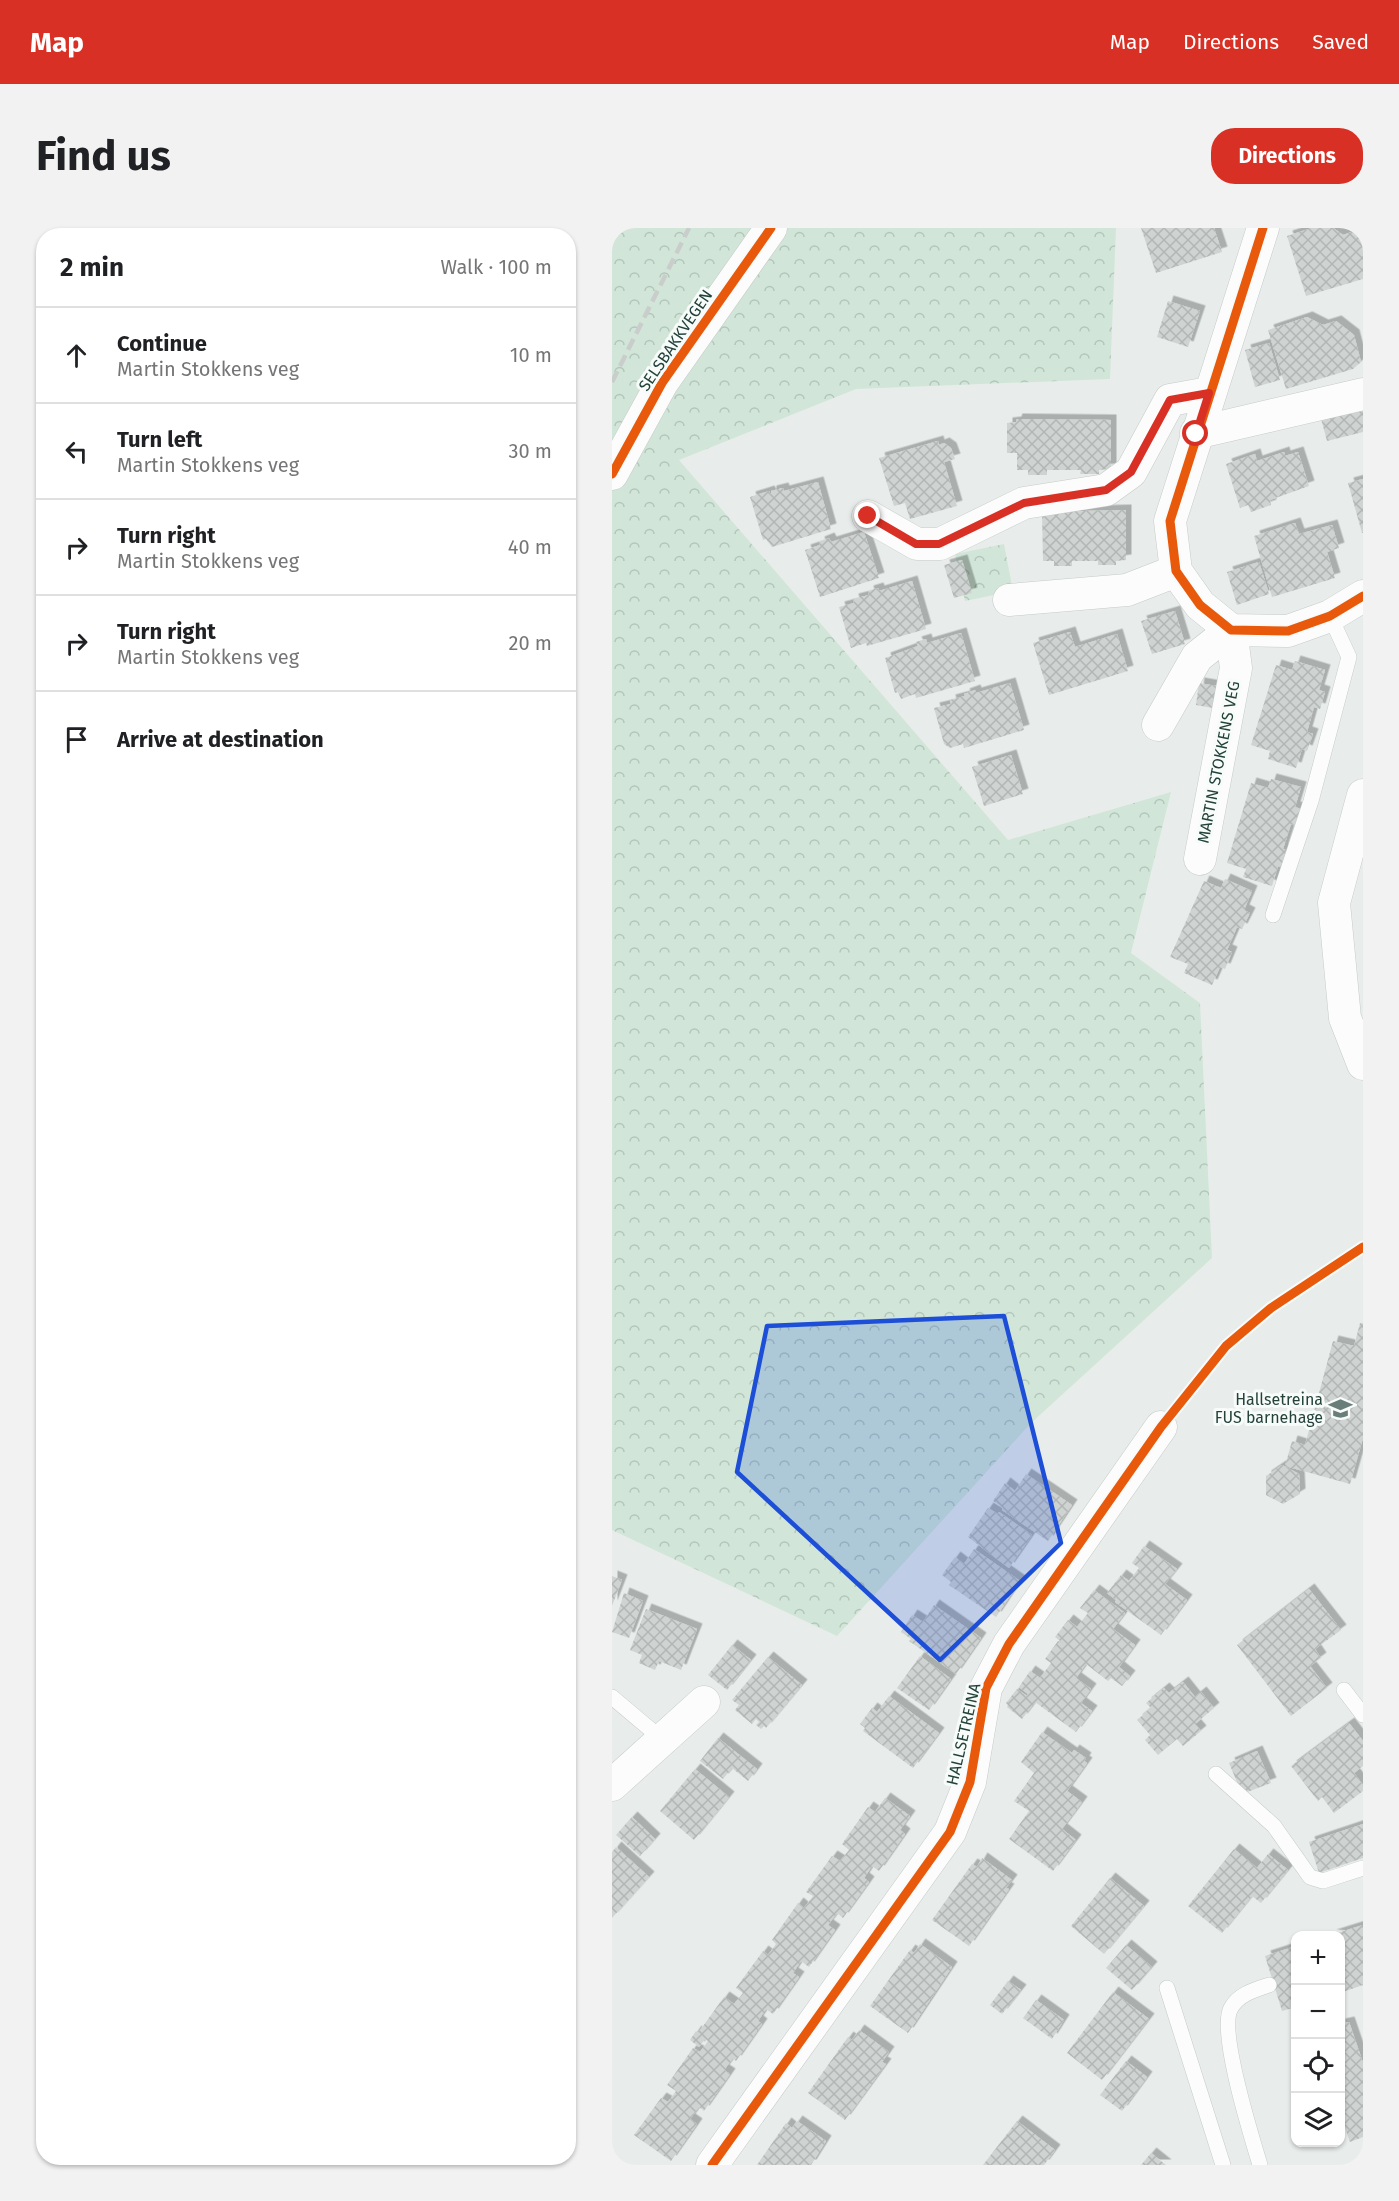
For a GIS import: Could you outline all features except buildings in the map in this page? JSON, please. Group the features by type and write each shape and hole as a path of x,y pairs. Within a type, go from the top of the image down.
{"street":[{"name":"SELSBAKKVEGEN","path":"612,474 662,382 771,228"},
{"path":"1263,228 1170,521 1176,571 1200,605 1231,630 1288,632 1330,616 1363,596"},
{"path":"868,516 916,544 939,544 1024,503 1106,490 1131,472 1170,400 1209,393"},
{"path":"1196,434 1363,394"},
{"path":"1009,600 1127,590 1176,571"},
{"path":"1158,725 1197,657 1231,630"},
{"name":"MARTIN STOKKENS VEG","path":"1200,858 1236,668 1231,630"},
{"path":"1363,795 1334,903 1345,1018 1363,1064"},
{"name":"HALLSETREINA","path":"712,2165 950,1832 970,1782 986,1688 1009,1644 1161,1427"},
{"path":"612,1785 704,1702"}],"lane":[{"path":"1273,915 1311,801 1349,657 1330,616"},
{"path":"1344,1690 1363,1715"},
{"path":"612,1697 663,1740"},
{"path":"1216,1774 1274,1826 1310,1877 1323,1881 1363,1868"},
{"path":"1260,2165 1235,2071 1228,2031 1230,2009 1246,1992 1269,1985"},
{"path":"1167,1988 1223,2165"}],"highlighted area":[{"path":"1004,1316 1061,1543 940,1660 737,1472 767,1326"}],"green space":[{"path":"612,228 1116,228 1110,379 856,389 679,460 1008,840 1171,792 1131,953 1200,1003 1212,1258 1030,1424 837,1636 612,1530"},
{"path":"1004,544 1013,591 965,601 955,554"}],"railway":[{"path":"612,382 689,228"}],"cycle path":[{"path":"612,474 662,383 771,228"},
{"path":"1263,228 1170,521 1176,571 1200,605 1231,630 1288,631 1330,616 1363,596"},
{"path":"712,2165 950,1832 970,1782 986,1688 1009,1644 1161,1427 1226,1346 1271,1308 1363,1247"}],"place":[{"name":"Hallsetreina FUS barnehage","path":"1341,1408"}],"route":[{"path":"868,516 916,544 939,544 1024,503 1106,490 1131,472 1170,400 1209,393 1196,434"}]}
